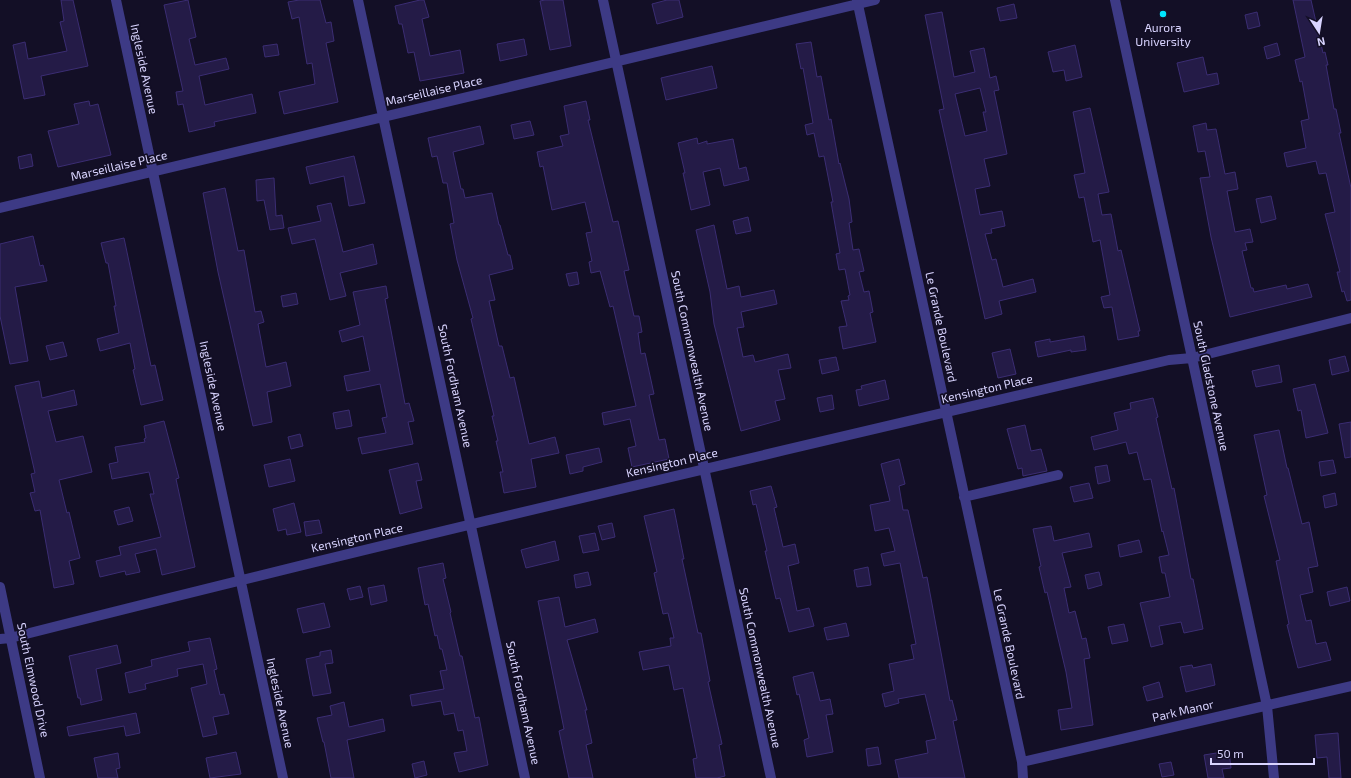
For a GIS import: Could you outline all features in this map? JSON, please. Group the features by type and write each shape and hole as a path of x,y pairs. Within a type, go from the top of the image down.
{"street":[{"name":"Ingleside Avenue","path":"116,0 283,778"},
{"name":"South Fordham Avenue","path":"358,0 525,778"},
{"name":"South Commonwealth Avenue","path":"603,0 771,778"},
{"name":"Marseillaise Place","path":"0,208 384,117 857,2 875,0"},
{"name":"South Gladstone Avenue","path":"1115,0 1267,706 1274,778"},
{"name":"Le Grande Boulevard","path":"857,2 1022,762 1023,778"},
{"name":"Kensington Place","path":"5,638 704,469 1169,360 1192,358 1351,318"},
{"path":"964,497 1058,475"},
{"name":"South Elmwood Drive","path":"0,586 5,638 40,778"},
{"name":"Park Manor","path":"1022,762 1351,686"}],"building":[{"path":"61,0 73,0 88,66 41,76 45,95 24,99 13,45 25,42 28,59 67,51 60,22 64,21"},
{"path":"188,0 196,37 189,39 195,65 226,58 229,69 199,76 205,105 252,94 256,113 214,122 215,126 189,132 183,104 178,105 176,92 183,91 164,5"},
{"path":"299,0 320,0 326,23 331,22 334,41 326,43 338,102 284,114 279,92 315,84 312,63 307,64 299,17 292,19 288,2"},
{"path":"424,0 429,17 422,19 430,56 460,50 464,73 420,81 414,52 408,53 402,24 399,24 395,6"},
{"path":"563,0 571,46 550,50 540,1"},
{"path":"667,0 679,0 683,17 657,24 652,4"},
{"path":"1293,0 1311,0 1323,53 1325,52 1328,65 1326,65 1334,109 1336,109 1341,133 1339,133 1351,188 1351,300 1347,301 1344,291 1342,292 1337,272 1340,272 1325,214 1335,212 1326,173 1319,174 1316,161 1287,167 1284,153 1306,148 1301,121 1309,119 1302,81 1300,82 1295,60 1305,57"},
{"path":"1014,4 1017,18 1000,21 997,8"},
{"path":"942,12 954,77 975,72 970,51 984,48 990,78 996,76 999,90 994,91 1007,154 984,159 990,186 975,189 980,215 1002,211 1005,226 991,229 992,233 985,234 992,260 996,259 1003,287 1033,279 1036,292 999,301 1002,314 985,319 939,110 944,109 925,15","holes":["980,88 986,112 983,112 987,131 965,136 955,94"]},
{"path":"1257,12 1260,26 1248,29 1245,15"},
{"path":"524,39 527,55 500,61 497,44"},
{"path":"811,42 817,77 821,76 839,164 840,163 849,199 852,222 849,223 853,250 859,249 864,271 859,272 864,292 869,291 873,312 870,313 876,342 843,349 839,327 847,326 841,301 849,300 848,296 850,295 845,269 839,270 836,254 840,253 831,202 833,202 824,156 819,157 814,133 807,135 805,125 813,123 803,68 801,69 796,44"},
{"path":"1277,43 1280,55 1267,59 1264,47"},
{"path":"277,44 279,55 265,57 263,46"},
{"path":"1075,45 1082,77 1066,81 1064,70 1053,72 1048,52"},
{"path":"1203,57 1207,75 1217,73 1219,84 1184,92 1177,63"},
{"path":"712,66 717,88 666,100 661,78"},
{"path":"89,101 90,106 98,104 111,155 58,167 48,131 79,124 74,104"},
{"path":"586,101 590,120 588,120 613,222 618,221 629,270 624,271 634,316 639,316 642,332 638,333 641,354 645,353 654,394 649,395 659,440 665,439 669,459 632,467 628,448 636,446 630,419 604,425 602,413 636,406 613,306 610,307 600,271 591,273 589,262 592,261 586,233 592,232 585,202 552,210 543,166 540,167 537,152 563,146 560,136 569,134 564,106"},
{"path":"1090,108 1109,192 1098,194 1102,215 1111,214 1118,251 1121,250 1140,331 1138,331 1139,336 1118,340 1112,307 1104,308 1101,297 1110,295 1100,240 1093,242 1084,197 1079,198 1074,175 1085,173 1073,112"},
{"path":"530,121 534,135 514,139 511,125"},
{"path":"1206,123 1207,130 1216,129 1225,174 1235,172 1238,189 1227,191 1235,232 1250,229 1253,242 1245,243 1247,250 1242,251 1251,288 1253,288 1254,292 1286,285 1287,289 1308,284 1312,297 1230,317 1211,237 1200,178 1210,177 1205,151 1198,152 1193,126"},
{"path":"480,126 484,144 453,152 461,189 463,189 465,198 492,193 499,225 508,255 510,255 513,269 489,275 495,300 489,301 499,346 502,346 510,378 514,377 529,444 555,437 559,453 531,459 536,487 504,493 500,472 503,472 492,416 494,416 471,319 473,318 457,260 450,224 454,223 447,183 443,183 437,156 432,157 428,138"},
{"path":"697,138 698,144 707,141 707,144 733,139 739,169 746,167 749,180 724,186 720,168 703,172 710,205 691,210 678,143"},
{"path":"31,154 33,166 20,169 18,157"},
{"path":"354,156 365,203 349,206 344,176 310,184 306,167"},
{"path":"274,178 276,216 282,215 284,228 270,230 264,200 257,201 256,180"},
{"path":"225,188 238,251 244,250 255,312 261,311 264,322 258,324 266,367 286,362 291,386 267,392 272,422 253,426 218,272 203,193"},
{"path":"1271,196 1276,219 1261,223 1256,199"},
{"path":"331,203 343,252 373,244 377,264 340,273 346,296 330,300 315,239 292,244 288,228 321,221 317,206"},
{"path":"748,217 751,231 736,234 733,221"},
{"path":"714,225 727,289 739,286 741,297 774,290 777,304 741,312 744,327 737,328 743,357 753,355 755,362 788,354 791,368 778,370 785,399 775,401 780,420 741,431 714,324 710,292 696,230"},
{"path":"33,236 40,266 43,265 47,281 15,287 28,361 10,364 0,316 0,244"},
{"path":"124,238 151,366 155,365 163,400 141,405 133,370 135,369 130,343 100,351 97,339 119,333 114,306 116,306 108,263 106,263 101,243"},
{"path":"577,272 579,284 569,286 566,274"},
{"path":"386,286 388,298 385,299 405,404 409,403 414,421 408,422 413,444 362,454 358,438 386,433 382,418 387,417 380,384 347,391 344,376 370,371 363,336 342,342 339,331 360,325 353,292"},
{"path":"296,293 298,304 283,307 281,296"},
{"path":"1084,336 1086,350 1071,352 1071,350 1038,357 1035,342 1050,339 1050,342"},
{"path":"63,342 67,356 50,360 46,346"},
{"path":"1010,349 1016,374 998,378 992,353"},
{"path":"1345,356 1349,371 1332,375 1329,360"},
{"path":"836,357 839,370 822,374 819,360"},
{"path":"1279,365 1282,382 1256,387 1252,371"},
{"path":"885,380 889,399 859,406 856,390 862,389 861,386"},
{"path":"39,381 42,398 74,390 77,405 48,411 56,442 83,436 92,472 59,480 67,513 69,512 80,558 69,561 74,584 54,588 40,510 35,511 30,493 35,492 31,474 35,473 15,386"},
{"path":"1315,384 1328,433 1306,438 1301,410 1298,411 1293,389"},
{"path":"832,395 834,409 820,412 817,398"},
{"path":"1153,398 1172,489 1174,488 1191,579 1193,579 1203,629 1184,633 1181,622 1159,626 1163,644 1151,647 1140,603 1170,597 1165,573 1162,573 1159,557 1169,555 1163,531 1162,532 1151,479 1144,480 1137,452 1129,454 1126,442 1094,450 1091,437 1118,430 1114,413 1131,409 1130,403"},
{"path":"349,410 352,426 336,429 333,413"},
{"path":"164,421 179,478 176,479 195,567 162,575 156,549 135,554 140,572 126,575 125,571 100,577 96,561 121,555 119,547 161,537 150,494 154,494 149,472 112,479 109,464 118,462 115,447 145,442 144,439 146,438 144,426"},
{"path":"1351,422 1351,457 1345,458 1339,424"},
{"path":"1025,425 1031,451 1041,449 1047,471 1023,476 1022,468 1018,469 1007,429"},
{"path":"1279,430 1287,468 1302,524 1309,522 1318,566 1308,568 1313,592 1300,595 1306,621 1311,620 1316,644 1326,642 1331,660 1298,668 1287,625 1289,624 1276,561 1280,560 1264,496 1267,495 1254,435"},
{"path":"300,434 303,446 291,449 288,437"},
{"path":"599,448 602,462 583,467 583,471 570,474 566,455"},
{"path":"290,459 295,481 269,487 264,465"},
{"path":"899,459 905,484 899,486 903,510 908,510 923,578 927,577 950,701 952,700 957,720 953,721 965,778 899,778 895,760 928,753 926,741 936,739 925,694 898,699 899,703 885,707 882,694 894,691 889,664 914,659 911,645 916,644 900,563 884,566 881,554 895,551 889,528 875,531 870,505 890,501 881,464"},
{"path":"1333,460 1336,473 1321,476 1319,462"},
{"path":"418,463 422,480 416,481 422,508 400,514 389,470"},
{"path":"1107,465 1110,481 1098,484 1095,467"},
{"path":"1089,483 1093,498 1074,502 1070,487"},
{"path":"771,486 777,507 774,508 783,547 795,544 799,563 788,566 797,611 809,608 814,626 789,632 780,598 776,599 756,504 753,505 750,491"},
{"path":"1335,493 1337,505 1325,508 1323,496"},
{"path":"294,503 301,532 287,535 286,529 278,531 273,509"},
{"path":"129,507 133,521 118,525 114,511"},
{"path":"674,509 684,559 682,559 698,633 701,633 710,681 708,682 722,744 719,745 725,776 717,778 696,778 693,759 697,758 683,688 674,690 669,665 643,670 639,652 671,646 670,638 674,638 668,613 663,614 654,573 657,572 644,516"},
{"path":"319,520 322,533 306,536 304,522"},
{"path":"612,523 615,537 602,540 598,526"},
{"path":"1051,526 1054,541 1089,533 1092,547 1062,553 1071,587 1064,588 1069,613 1075,611 1082,639 1086,638 1090,658 1084,659 1093,725 1061,730 1058,710 1072,708 1066,672 1047,592 1045,593 1039,567 1041,566 1033,529"},
{"path":"595,533 599,550 583,553 579,536"},
{"path":"1139,540 1142,552 1120,557 1118,545"},
{"path":"555,541 559,560 526,568 521,550"},
{"path":"443,563 446,578 443,579 450,613 460,656 462,656 475,718 479,717 488,765 459,772 454,753 467,751 463,730 458,731 454,713 444,715 441,701 412,706 410,695 444,689 440,671 447,670 442,649 440,649 437,635 435,636 428,604 425,605 418,568"},
{"path":"868,567 871,585 857,587 854,570"},
{"path":"588,572 591,585 576,588 574,575"},
{"path":"1099,572 1102,585 1088,589 1085,575"},
{"path":"384,585 387,601 371,605 368,588"},
{"path":"360,586 363,597 350,600 347,589"},
{"path":"1347,587 1350,601 1330,606 1327,592"},
{"path":"559,597 565,627 595,619 598,632 567,640 587,710 585,710 592,743 586,745 593,778 569,778 559,731 564,729 538,601"},
{"path":"324,603 330,627 303,633 297,609"},
{"path":"846,623 849,636 827,640 824,628"},
{"path":"1124,624 1128,641 1112,644 1108,627"},
{"path":"210,638 217,669 214,670 220,695 224,694 229,714 213,717 217,734 203,737 191,688 207,684 203,664 177,669 178,676 145,684 146,689 129,693 125,673 152,666 151,660 190,651 188,642"},
{"path":"117,645 121,663 96,669 102,700 81,705 80,698 78,698 69,656"},
{"path":"331,650 333,663 325,664 331,693 313,696 306,659 320,656 320,652"},
{"path":"1211,664 1215,685 1186,692 1180,667 1192,665 1193,668"},
{"path":"813,672 820,701 830,699 833,714 826,715 833,752 807,757 804,740 809,738 799,694 797,695 793,677"},
{"path":"1159,682 1163,697 1147,701 1143,687"},
{"path":"344,702 349,727 383,719 385,731 347,740 354,778 331,778 324,742 317,718 332,715 330,706"},
{"path":"136,713 140,733 126,736 124,726 69,736 67,727"},
{"path":"1338,733 1341,778 1329,778 1327,757 1317,758 1315,735"},
{"path":"878,747 881,764 868,766 866,749"},
{"path":"1229,751 1231,768 1222,769 1224,778 1208,778 1204,755"},
{"path":"236,752 241,774 210,778 206,758"},
{"path":"118,753 120,768 116,769 118,778 98,778 94,758"},
{"path":"424,761 427,775 415,778 412,764"},
{"path":"1171,762 1174,775 1162,777 1159,764"}],"place":[{"name":"Aurora University","path":"1163,14"}]}
